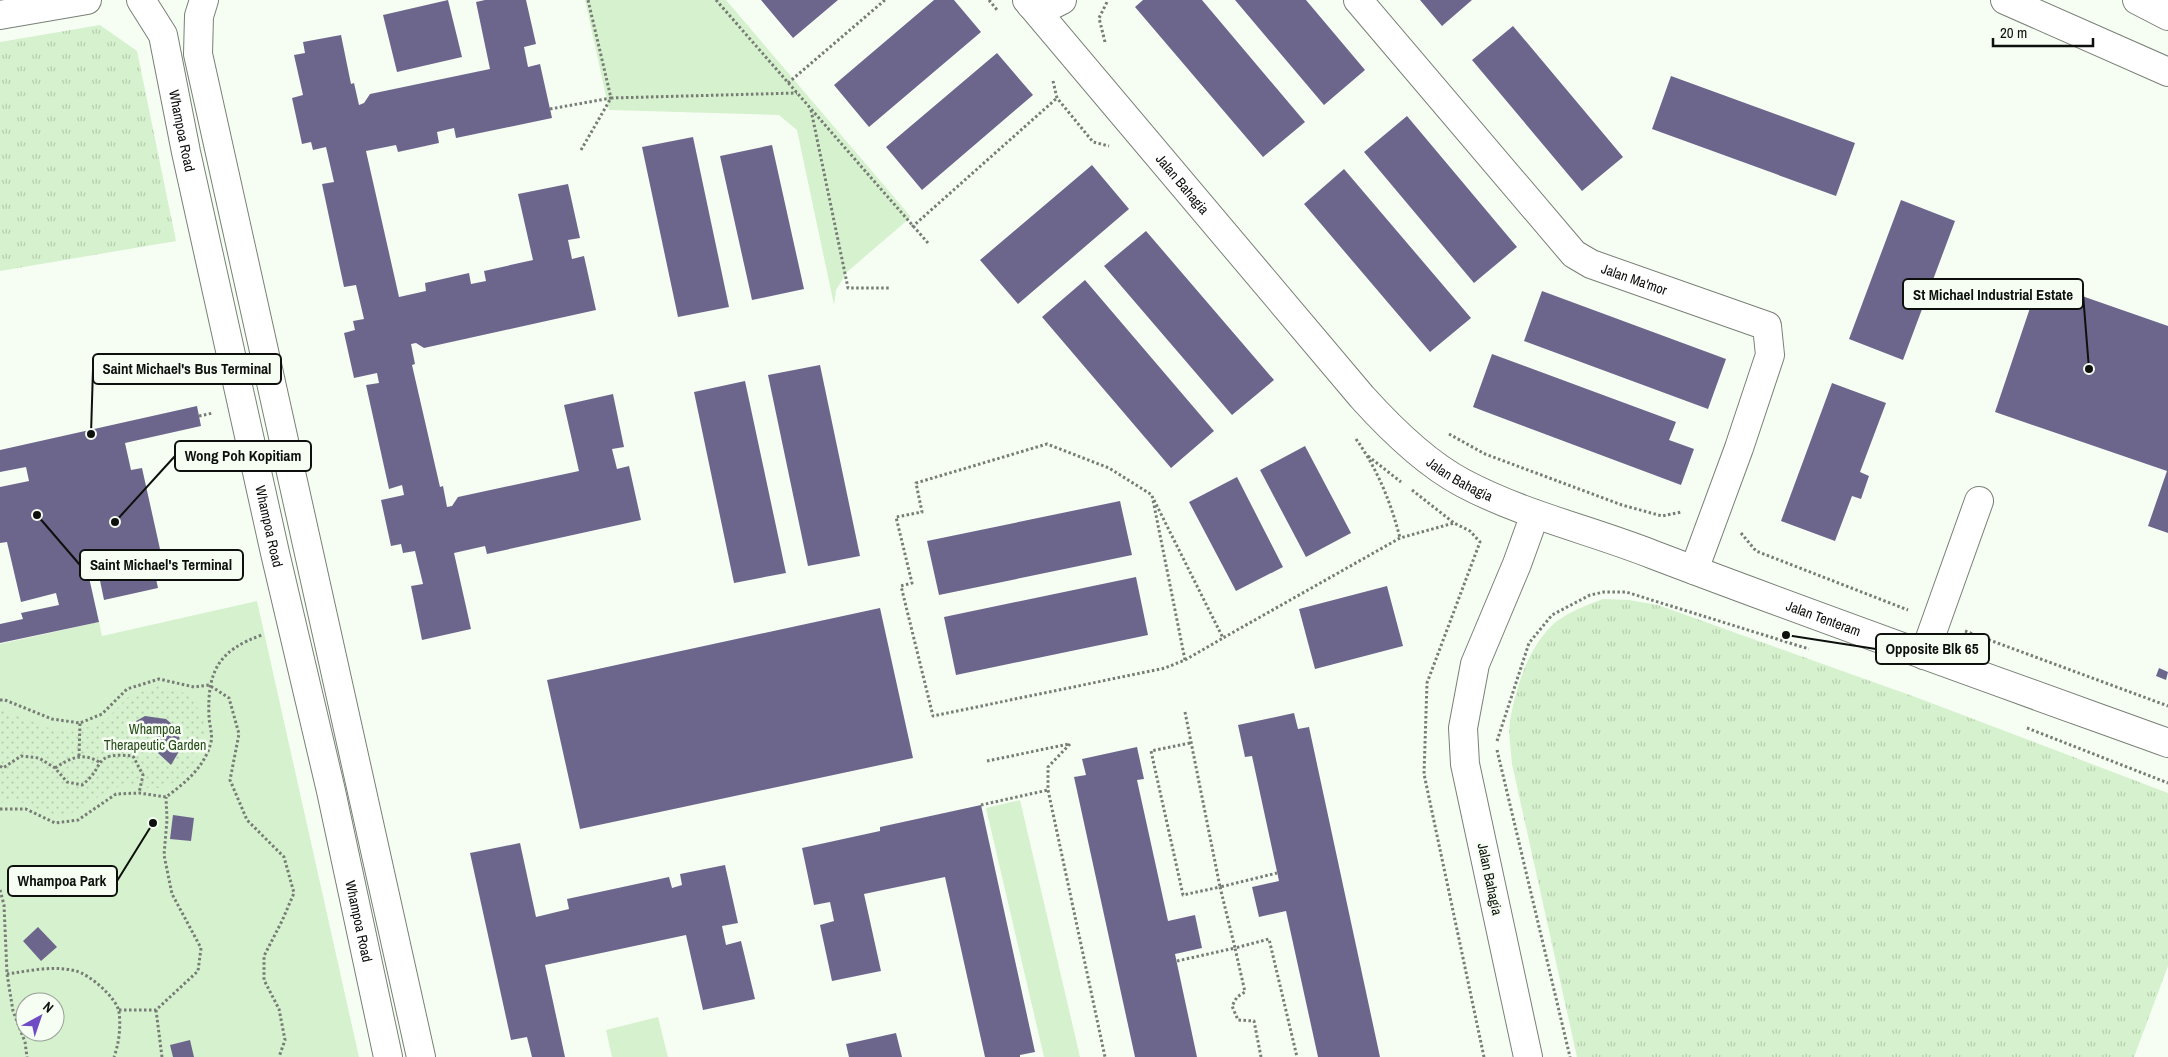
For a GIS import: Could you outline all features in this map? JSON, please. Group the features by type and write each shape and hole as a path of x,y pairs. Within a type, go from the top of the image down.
{"main road":[{"path":"0,15 87,0"},
{"name":"Whampoa Road","path":"141,0 163,35 186,152 275,553 331,791 388,1057"},
{"path":"204,0 199,16 198,54 421,1057"},
{"path":"1029,2 1052,5 1062,0"},
{"name":"Jalan Ma'mor","path":"1358,0 1574,254 1591,264 1767,326 1770,355 1713,522 1694,570"},
{"path":"2005,0 2168,72"},
{"path":"2137,0 2168,16"},
{"name":"Jalan Bahagia","path":"1029,2 1381,418 1402,438 1461,482 1535,514 1518,564 1475,664 1463,728 1466,764 1528,1057"},
{"path":"1924,655 1979,501"},
{"name":"Jalan Tenteram","path":"1535,514 1608,537 1924,655 2168,743"}],"path":[{"path":"581,150 611,98 588,0"},
{"path":"716,0 912,227 928,243"},
{"path":"788,83 885,0"},
{"path":"1101,40 1106,47 1099,18 1108,0"},
{"path":"550,109 611,98 797,93"},
{"path":"912,227 1057,98"},
{"path":"811,109 848,288 889,288"},
{"path":"1441,430 1485,454 1622,505 1662,516 1684,512 1713,522"},
{"path":"1223,638 1152,495 1109,468 1048,444 916,483 922,512 896,518 912,583 901,586 933,716 1165,668 1185,660 1400,538 1454,523 1470,531 1480,542 1453,609"},
{"path":"1152,495 1185,660"},
{"path":"1570,1057 1496,743 1528,643 1552,615 1576,601 1604,592 1626,592 1817,651"},
{"path":"0,809 26,810 55,823 78,820 116,794 139,793 166,797 200,767 212,741 209,684 221,660 242,642 265,634"},
{"path":"0,700 6,700 52,719 80,723 102,714 127,689 159,679 194,686 209,684 229,698 239,734 230,780 247,820 284,857 294,893 264,956 264,980 279,1009 284,1040 280,1057"},
{"path":"1185,712 1220,887 1245,992 1237,996 1232,1006 1238,1020 1254,1022 1261,1057"},
{"path":"80,723 80,756"},
{"path":"2020,725 2168,783"},
{"path":"1190,743 1151,751 1183,895 1277,873"},
{"path":"987,761 1070,744 1048,767 1048,790 1105,1057"},
{"path":"0,766 3,768 21,756 39,758 55,768 67,782 82,785 91,778 99,762 112,754 133,756 143,775 139,793"},
{"path":"55,768 80,756 92,757 99,762"},
{"path":"980,805 1048,790"},
{"path":"119,1010 156,1010 198,971 201,948 172,894 164,855 167,820 166,797"},
{"path":"0,890 4,905 7,974 13,1011 25,1042 27,1057"},
{"path":"1177,961 1269,940 1297,1057"},
{"path":"7,974 48,968 76,971 99,984 119,1010 119,1043 114,1057"},
{"path":"156,1010 162,1057"}],"green space":[{"path":"585,0 726,0 911,217 847,272 836,290 834,305 797,130 779,115 609,110"},
{"path":"100,25 137,51 176,241 0,271 0,42"},
{"path":"1603,599 1629,600 1658,605 1918,698 2168,793 2168,966 2134,1057 1577,1057 1512,764 1509,726 1525,666 1547,630 1562,617"},
{"path":"257,601 359,1057 0,1057 0,644 99,622 102,636"},
{"name":"Whampoa Therapeutic Garden","path":"158,686 188,694 202,716 204,728 200,751 187,772 178,780 157,788 122,786 105,793 84,807 68,814 50,814 16,801 0,803 0,709 51,729 78,730 105,721 128,697"},
{"path":"1020,800 1080,1057 1044,1057 986,808"},
{"path":"658,1017 668,1057 612,1057 606,1030"}],"building":[{"path":"448,0 462,57 397,72 383,15"},
{"path":"485,0 526,0 536,44 524,47 528,67 540,64 552,118 456,138 454,128 437,132 439,143 398,152 396,145 366,151 399,297 426,291 425,283 469,273 471,284 486,281 484,271 533,260 518,194 568,184 580,238 568,240 572,259 584,256 596,310 424,348 416,343 411,344 415,364 412,365 440,487 443,486 447,507 452,506 458,497 579,471 564,405 613,394 624,447 612,449 617,469 629,466 641,520 487,554 485,546 454,553 471,629 422,640 411,586 423,584 415,551 403,553 401,544 391,546 381,500 404,495 402,485 389,489 366,385 379,383 377,373 354,378 344,333 355,330 353,321 364,319 356,285 344,287 322,184 334,182 326,147 313,150 311,142 302,144 292,98 303,95 294,55 305,53 303,42 341,35 351,84 354,83 359,105 364,103 370,94 490,69 476,2"},
{"path":"761,0 838,0 793,38"},
{"path":"934,0 954,0 981,32 869,127 834,85"},
{"path":"1143,0 1202,0 1305,122 1263,157 1135,7"},
{"path":"1235,0 1306,0 1365,70 1324,105"},
{"path":"1420,0 1472,0 1442,26"},
{"path":"1513,26 1623,157 1582,191 1472,60"},
{"path":"997,53 1033,95 922,190 886,147"},
{"path":"1671,76 1855,143 1836,196 1652,129"},
{"path":"1407,116 1517,247 1474,283 1364,152"},
{"path":"693,137 729,307 678,317 642,147"},
{"path":"772,145 804,289 752,300 720,156"},
{"path":"1092,165 1129,209 1018,304 980,260"},
{"path":"1344,169 1471,318 1430,352 1304,204"},
{"path":"1901,200 1955,221 1903,360 1849,339"},
{"path":"1146,231 1274,380 1232,415 1104,266"},
{"path":"1085,280 1214,431 1171,468 1042,317"},
{"path":"2039,281 2168,326 2168,533 2148,526 2167,471 1995,412"},
{"path":"1542,291 1726,359 1708,409 1524,341"},
{"path":"1492,354 1676,422 1669,440 1694,449 1681,485 1473,407"},
{"path":"820,365 860,556 808,566 768,375"},
{"path":"745,381 786,573 734,583 694,392"},
{"path":"1832,383 1886,403 1860,472 1869,476 1861,499 1852,496 1835,541 1781,521"},
{"path":"197,406 201,426 125,443 131,470 142,468 162,558 152,560 158,588 104,600 98,571 88,573 99,622 0,643 0,624 23,619 21,613 59,605 56,593 21,602 7,542 0,543 0,487 29,481 26,467 0,472 0,450"},
{"path":"1305,446 1351,533 1306,557 1260,470"},
{"path":"1237,477 1283,567 1236,591 1189,502"},
{"path":"1120,501 1132,555 939,595 927,541"},
{"path":"1136,577 1148,635 956,675 944,617"},
{"path":"1387,586 1403,646 1315,669 1299,609"},
{"path":"880,608 913,758 580,829 547,680"},
{"path":"2159,668 2168,672 2166,680 2156,676"},
{"path":"1294,713 1298,729 1309,727 1380,1057 1318,1057 1286,911 1259,917 1252,887 1279,881 1252,756 1245,757 1238,725"},
{"path":"145,716 166,719 173,725 179,736 181,748 171,765 158,753 161,743 158,738 154,734 145,736 136,721"},
{"path":"1137,747 1144,779 1137,780 1168,921 1195,915 1202,948 1175,954 1197,1057 1135,1057 1074,777 1086,775 1082,759"},
{"path":"981,805 1035,1052 1020,1055 1020,1057 985,1057 945,877 864,894 881,971 832,981 820,925 834,921 830,902 814,905 802,848 880,831 880,827"},
{"path":"173,815 194,818 191,841 170,839"},
{"path":"520,843 536,917 569,909 567,899 669,877 672,888 682,885 680,874 725,865 738,923 722,926 726,945 741,941 755,999 703,1010 686,935 545,965 565,1057 532,1057 527,1037 511,1040 470,853"},
{"path":"38,927 57,947 41,961 23,941"},
{"path":"896,1033 902,1057 849,1057 846,1044"},
{"path":"190,1040 194,1057 173,1057 170,1045"}],"place":[{"name":"St Michael Industrial Estate","path":"2089,369"},
{"name":"Saint Michael's Bus Terminal","path":"91,434"},
{"name":"Saint Michael's Terminal","path":"37,515"},
{"name":"Wong Poh Kopitiam","path":"115,522"},
{"name":"Opposite Blk 65","path":"1786,635"},
{"name":"Whampoa Park","path":"153,823"}]}
